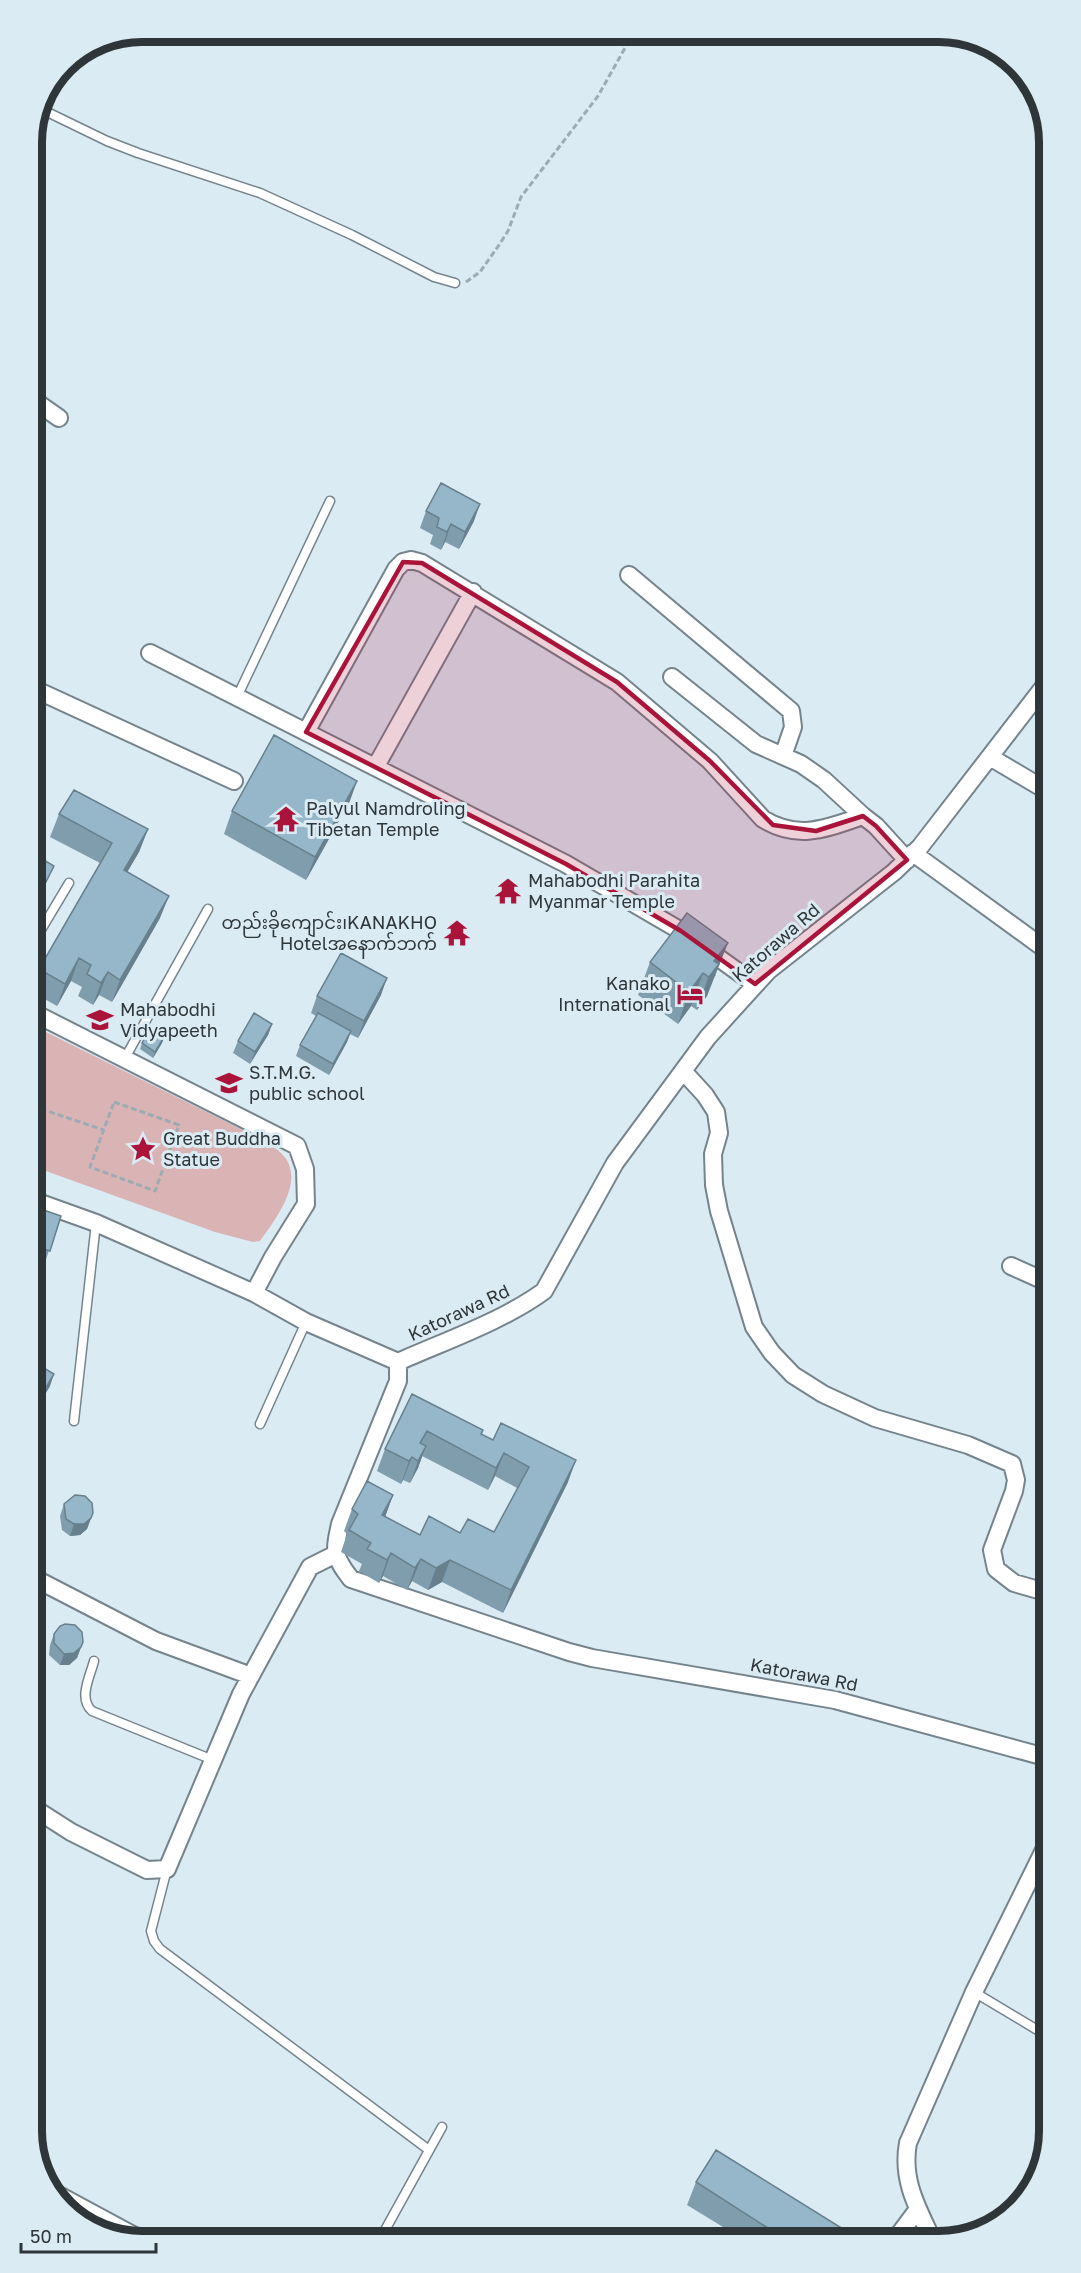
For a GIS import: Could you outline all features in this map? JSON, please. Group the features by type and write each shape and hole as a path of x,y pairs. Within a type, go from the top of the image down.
{"street":[{"path":"42,406 58,418"},
{"path":"306,732 396,569 403,562 411,560 422,563 473,592 617,682 710,761 764,819 773,825 793,832 816,831 863,816"},
{"path":"629,575 791,711 793,727 783,756"},
{"path":"376,766 473,592"},
{"path":"150,653 566,864 681,931 755,984"},
{"path":"672,676 756,744 801,764 824,780 910,857 1039,944"},
{"path":"42,693 234,781"},
{"name":"Katorawa Rd","path":"1039,695 910,857 755,984 713,1031 615,1162 544,1291 502,1316 398,1362 398,1382 340,1524 335,1547 338,1563 351,1579 569,1652 591,1658 835,1700 1039,1755"},
{"path":"990,757 1039,786"},
{"path":"42,1017 297,1146 305,1168 306,1204 254,1293"},
{"path":"683,1071 705,1095 716,1112 719,1133 713,1154 714,1185 730,1252 754,1327 760,1336 772,1353 794,1375 823,1394 876,1418 968,1445 1012,1464 1016,1480 1014,1491 992,1550 996,1569 1014,1583 1039,1590"},
{"path":"42,1204 96,1223 254,1293 306,1322 398,1362"},
{"path":"1011,1266 1039,1278"},
{"path":"42,1813 71,1832 147,1870 167,1869 251,1676 310,1567 336,1554"},
{"path":"42,1582 156,1641 251,1676"},
{"path":"928,2231 911,2189 905,2160 908,2143 974,1992 1039,1862"},
{"path":"70,2201 122,2229"},
{"path":"902,2231 918,2209"}],"lane":[{"path":"47,112 107,141 138,153 260,192 434,277 455,283"},
{"path":"237,697 330,501"},
{"path":"42,928 69,883"},
{"path":"125,1058 208,909"},
{"path":"74,1421 96,1223"},
{"path":"260,1424 306,1322"},
{"path":"94,1661 84,1697 87,1706 92,1711 213,1760"},
{"path":"167,1869 151,1931 160,1949 429,2150"},
{"path":"974,1992 1039,2030"},
{"path":"385,2231 442,2127"}],"path":[{"path":"455,283 464,283 480,272 504,237 520,197 598,96 628,42"},
{"path":"114,1102 179,1125 155,1191 90,1167 104,1130 114,1102"},
{"path":"42,1109 104,1130"}],"highlighted area":[{"path":"403,562 422,563 617,682 710,761 773,825 816,831 863,816 876,826 907,860 755,984 681,931 566,864 306,732"}],"shaded area":[{"path":"42,1030 263,1140 280,1152 289,1164 290,1187 280,1211 260,1241 253,1242 215,1232 42,1170"}],"building":[{"path":"441,483 480,504 465,532 451,524 447,532 437,527 439,518 426,511"},
{"name":"Palyul Namdroling Tibetan Temple","path":"274,735 357,781 315,857 232,811"},
{"path":"74,790 148,829 124,870 169,896 120,980 108,972 101,983 87,974 91,965 79,958 65,984 42,971 42,964 112,843 59,814"},
{"path":"42,859 54,866 42,889"},
{"path":"687,913 728,943 714,961 719,964 709,977 703,973 689,992 650,962"},
{"path":"341,953 387,978 364,1021 317,996"},
{"path":"254,1013 272,1024 255,1052 238,1041"},
{"path":"318,1013 351,1031 333,1064 300,1045"},
{"path":"150,1029 164,1037 155,1052 142,1043"},
{"path":"42,1209 61,1216 50,1251 42,1248"},
{"path":"42,1367 54,1374 42,1394"},
{"path":"412,1394 483,1430 481,1434 493,1440 501,1423 576,1460 511,1590 450,1560 436,1568 421,1559 415,1568 391,1553 387,1560 367,1549 371,1543 349,1530 358,1514 352,1509 367,1481 393,1495 382,1515 420,1535 429,1516 460,1533 468,1519 494,1532 529,1467 504,1453 496,1468 427,1431 420,1443 426,1446 418,1461 412,1457 409,1461 385,1449"},
{"path":"75,1495 85,1496 92,1503 93,1513 84,1524 74,1524 66,1519 64,1504"},
{"path":"75,1625 82,1632 83,1642 74,1653 64,1654 54,1643 54,1634 60,1626"},
{"path":"716,2150 846,2231 770,2231 696,2182"}],"place":[{"name":"Palyul Namdroling Tibetan Temple","path":"286,819"},
{"name":"Mahabodhi Parahita Myanmar Temple","path":"508,891"},
{"name":"တည်းခိုကျောင်း၊KANAKHO Hotelအနောက်ဘက်","path":"457,933"},
{"name":"Kanako International","path":"690,994"},
{"name":"Mahabodhi Vidyapeeth","path":"100,1020"},
{"name":"S.T.M.G. public school","path":"229,1083"},
{"name":"Great Buddha Statue","path":"143,1149"}]}
